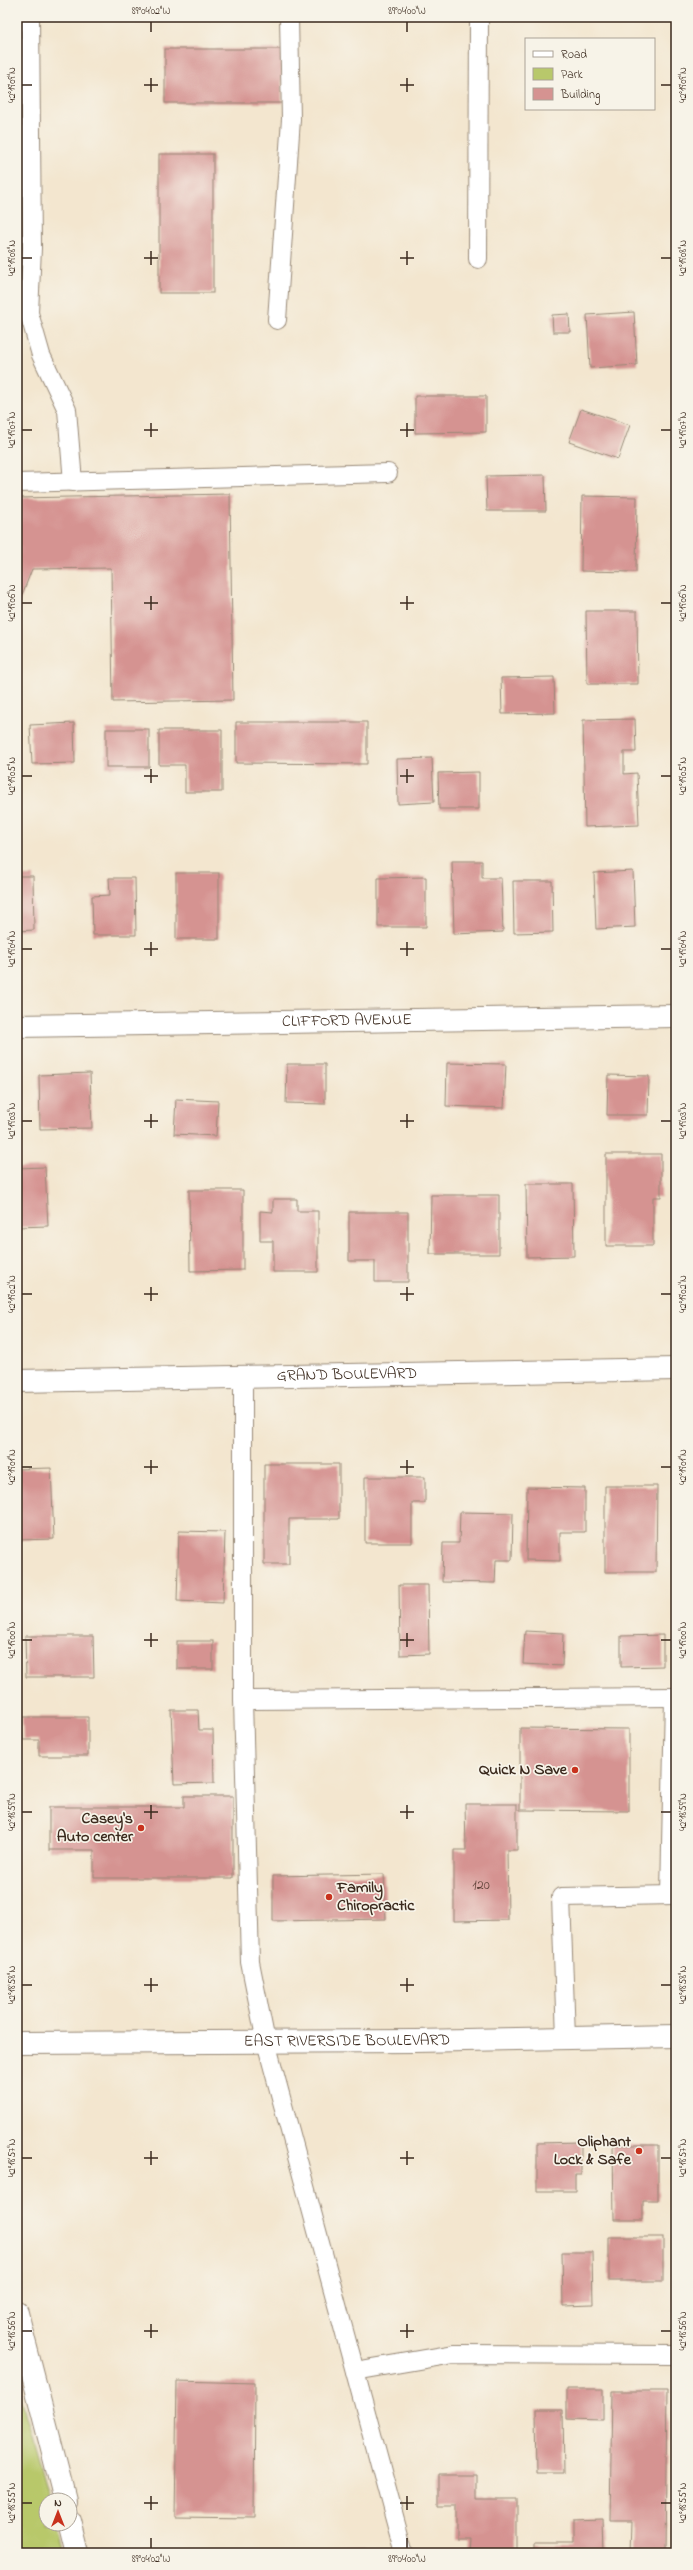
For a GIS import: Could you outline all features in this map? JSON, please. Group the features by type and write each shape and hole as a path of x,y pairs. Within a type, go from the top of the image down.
{"street":[{"name":"CLIFFORD AVENUE","path":"17,1026 676,1016"},
{"name":"GRAND BOULEVARD","path":"17,1381 676,1369"},
{"name":"EAST RIVERSIDE BOULEVARD","path":"17,2043 266,2042 676,2036"},
{"path":"17,2313 63,2492"},
{"path":"73,2532 78,2553"}],"lane":[{"path":"30,17 32,248 29,314 41,355 67,410 73,482"},
{"path":"277,320 291,119 289,17"},
{"path":"478,259 479,17"},
{"path":"17,483 388,473"},
{"path":"242,1378 243,1700 250,1962 266,2042 404,2553"},
{"path":"243,1700 675,1697 673,1895 561,1898 566,2038"},
{"path":"355,2371 454,2354 676,2356"}],"green space":[{"path":"17,2383 48,2492 38,2492 38,2532 59,2532 65,2553 17,2553"}],"building":[{"path":"165,49 282,49 282,103 165,103"},
{"path":"159,154 213,154 213,293 159,293"},
{"path":"634,312 637,365 590,368 587,315"},
{"path":"569,314 570,332 553,332 552,315"},
{"path":"415,396 486,396 486,432 415,433"},
{"path":"581,409 630,425 618,459 569,442"},
{"path":"545,475 546,511 487,511 486,476"},
{"path":"230,494 233,700 113,702 111,568 32,569 17,608 17,498"},
{"path":"582,496 637,497 636,572 581,571"},
{"path":"586,611 637,611 638,684 587,684"},
{"path":"554,677 555,713 502,714 501,678"},
{"path":"635,719 636,752 624,752 624,774 637,773 639,825 585,827 583,720"},
{"path":"236,722 367,722 367,764 236,763"},
{"path":"74,723 75,763 32,764 30,725"},
{"path":"106,729 149,729 149,767 106,767"},
{"path":"159,730 222,730 222,792 185,792 185,765 159,765"},
{"path":"432,758 434,802 398,804 397,759"},
{"path":"479,772 479,809 439,809 438,773"},
{"path":"452,861 482,861 482,878 501,878 503,932 454,934"},
{"path":"633,871 635,927 596,929 594,873"},
{"path":"176,873 219,873 219,939 176,939"},
{"path":"17,876 33,876 34,930 17,931"},
{"path":"426,877 426,927 378,927 378,878"},
{"path":"109,878 135,878 136,935 93,935 92,896 110,895"},
{"path":"513,881 552,881 553,932 514,933"},
{"path":"447,1063 506,1064 504,1108 446,1106"},
{"path":"287,1064 325,1064 325,1104 286,1103"},
{"path":"90,1073 92,1128 40,1129 39,1075"},
{"path":"608,1075 649,1076 648,1115 607,1115"},
{"path":"176,1099 218,1101 216,1136 174,1134"},
{"path":"606,1154 661,1154 661,1197 653,1197 653,1246 606,1246"},
{"path":"45,1167 48,1226 17,1227 17,1168"},
{"path":"526,1184 573,1184 574,1256 527,1257"},
{"path":"189,1190 243,1190 243,1270 190,1271"},
{"path":"431,1195 499,1195 499,1254 430,1254"},
{"path":"273,1199 297,1199 297,1211 318,1211 318,1272 273,1272 273,1241 260,1241 260,1211 273,1212"},
{"path":"349,1212 408,1212 408,1282 375,1282 375,1261 349,1261"},
{"path":"264,1464 339,1464 339,1519 289,1519 289,1564 264,1564"},
{"path":"51,1468 54,1539 17,1540 17,1469"},
{"path":"365,1477 425,1477 425,1503 412,1503 412,1543 365,1543"},
{"path":"605,1486 657,1486 656,1572 605,1572"},
{"path":"527,1487 585,1488 585,1532 560,1532 560,1561 526,1560"},
{"path":"460,1512 513,1513 512,1560 496,1560 495,1583 442,1582 443,1543 459,1543"},
{"path":"179,1531 225,1532 223,1603 177,1601"},
{"path":"399,1585 428,1585 429,1654 400,1655"},
{"path":"525,1631 563,1633 562,1666 523,1664"},
{"path":"663,1635 663,1666 621,1667 621,1636"},
{"path":"25,1636 93,1636 94,1677 26,1677"},
{"path":"177,1641 213,1641 213,1669 177,1669"},
{"path":"171,1710 198,1710 199,1730 213,1730 214,1783 174,1784"},
{"path":"22,1717 88,1717 88,1756 39,1756 39,1740 23,1740"},
{"name":"Quick N Save","path":"520,1728 629,1729 629,1811 520,1810"},
{"name":"Casey's Auto center","path":"184,1796 233,1796 233,1878 94,1878 94,1850 49,1850 49,1807 184,1807"},
{"path":"465,1804 517,1804 517,1850 507,1850 508,1920 454,1921 454,1850 466,1850"},
{"name":"Family Chiropractic","path":"384,1874 386,1919 273,1921 273,1876"},
{"path":"581,2142 581,2175 575,2175 575,2191 537,2191 537,2143"},
{"path":"613,2145 658,2145 658,2200 643,2200 643,2220 614,2220"},
{"path":"609,2237 663,2237 663,2281 609,2281"},
{"path":"562,2252 592,2252 593,2305 563,2306"},
{"path":"177,2381 255,2383 254,2518 175,2517"},
{"path":"567,2389 603,2389 603,2420 567,2419"},
{"path":"612,2391 667,2391 665,2553 631,2553 632,2521 610,2521"},
{"path":"536,2410 563,2410 564,2473 537,2473"},
{"path":"439,2475 477,2475 477,2499 517,2499 517,2553 469,2553 470,2540 457,2540 457,2506 439,2506"},
{"path":"603,2519 604,2553 534,2553 534,2544 573,2544 573,2520"},
{"path":"368,2551 368,2553 340,2553 340,2552"}],"place":[{"name":"Quick N Save","path":"575,1770"},
{"name":"Casey's Auto center","path":"141,1828"},
{"name":"Family Chiropractic","path":"329,1897"},
{"name":"Oliphant Lock & Safe","path":"639,2151"}]}
